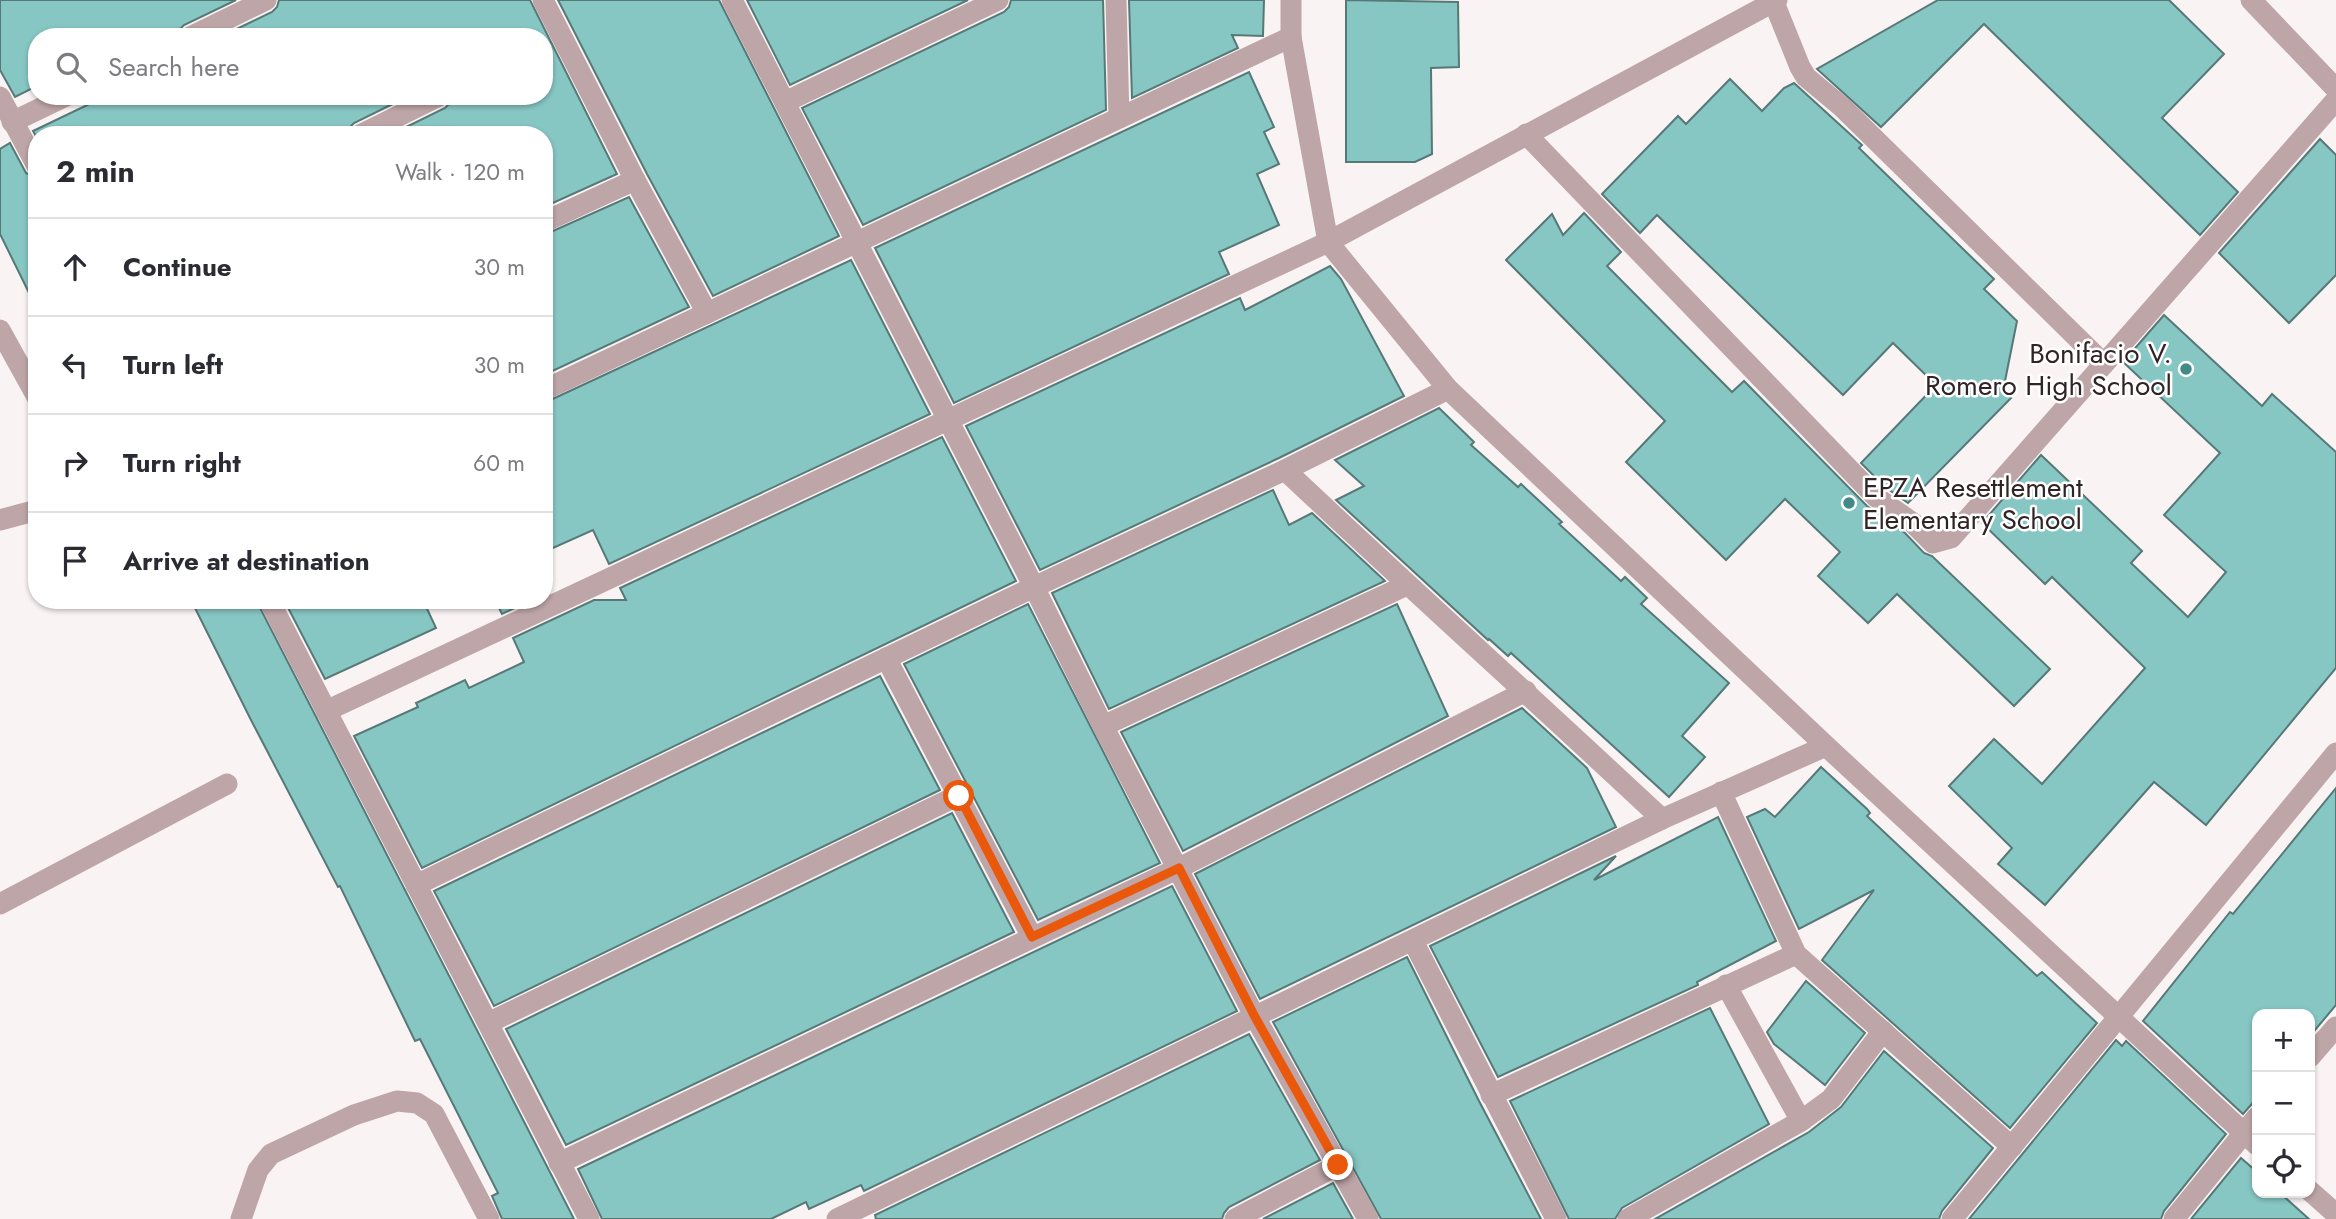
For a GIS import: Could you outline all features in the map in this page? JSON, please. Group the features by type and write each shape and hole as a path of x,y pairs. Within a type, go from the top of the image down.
{"street":[{"path":"208,28 266,0"},
{"path":"542,0 550,28"},
{"path":"732,0 1103,726 1255,1017 1368,1219"},
{"path":"785,102 998,0"},
{"path":"1116,0 1119,118"},
{"path":"1291,0 1291,37 1328,242 1448,389 1825,746 2120,1016 2252,1130"},
{"path":"2251,0 2336,89"},
{"path":"553,605 1328,242 1774,1 1806,77 1842,107 2104,364"},
{"path":"553,386 1291,37"},
{"path":"553,41 635,180 707,313"},
{"path":"0,97 28,150"},
{"path":"1526,134 1877,497 1913,523 1933,543 1951,538 2336,100"},
{"path":"12,122 47,105"},
{"path":"378,126 421,105"},
{"path":"553,218 635,180"},
{"path":"0,330 28,381"},
{"path":"416,885 1034,587 1285,470 1448,389"},
{"path":"1285,470 1406,585 1526,691 1662,819"},
{"path":"0,520 28,512"},
{"path":"1103,726 1406,585"},
{"path":"274,609 589,1219"},
{"path":"326,711 544,609"},
{"path":"886,658 1032,937"},
{"path":"559,1163 1179,868 1526,691"},
{"path":"837,1219 1662,819 1825,746"},
{"path":"1952,1219 2336,752"},
{"path":"0,904 227,785"},
{"path":"1721,792 1796,954 2012,1147"},
{"path":"488,1023 959,796"},
{"path":"1413,941 1556,1219"},
{"path":"1491,1095 1796,954"},
{"path":"1726,985 1801,1121"},
{"path":"2315,1051 2336,1027"},
{"path":"1628,1219 1801,1121 1831,1099 1883,1031"},
{"path":"241,1219 258,1170 271,1154 354,1115 397,1101 416,1103 434,1114 489,1219"},
{"path":"2174,1219 2252,1132"},
{"path":"1235,1219 1338,1165"},
{"path":"2315,1195 2336,1214"}],"building":[{"path":"0,0 236,0 181,28 28,28 28,90 15,97 0,70"},
{"path":"279,0 530,0 544,28 239,28 277,7"},
{"path":"558,0 719,0 839,236 713,296"},
{"path":"747,0 968,0 790,85"},
{"path":"1011,0 1103,0 1106,110 863,225 802,108 1004,12"},
{"path":"1129,0 1264,0 1263,36 1232,35 1238,48 1132,98"},
{"path":"1346,0 1458,2 1459,67 1431,68 1432,154 1415,162 1346,162"},
{"path":"1938,0 2169,0 2224,54 2162,118 2238,192 2200,235 1984,24 1881,127 1817,69"},
{"path":"553,46 617,174 553,203 553,126 408,126 448,105 553,105"},
{"path":"1249,72 1274,127 1264,132 1279,164 1257,174 1279,225 1219,252 1229,274 954,403 875,248"},
{"path":"1730,79 1762,111 1784,88 1794,83 1862,145 1859,148 1994,279 1984,289 2017,321 2003,391 2011,398 1908,503 1885,487 1861,463 1936,385 1893,343 1843,395 1657,215 1640,233 1602,194 1678,116 1686,124"},
{"path":"87,105 391,105 351,126 43,126"},
{"path":"2320,139 2336,155 2336,275 2289,323 2219,253"},
{"path":"10,143 28,174 28,291 0,234 0,149"},
{"path":"629,197 689,307 553,371 553,231"},
{"path":"1584,213 1621,252 1607,266 1732,392 1744,381 1867,506 1905,533 1924,553 1932,556 2050,669 2014,706 1897,594 1868,623 1818,576 1840,552 1785,499 1726,560 1626,462 1665,421 1506,260 1552,214 1563,235"},
{"path":"851,260 930,414 609,564 593,530 553,548 553,399"},
{"path":"1330,266 1341,279 1404,396 1040,570 966,426 1240,298 1245,310"},
{"path":"2164,315 2262,406 2272,394 2336,452 2336,668 2206,825 2154,782 2045,905 1998,864 2012,848 1949,786 1994,739 2042,784 2145,668 2052,577 2045,584 1982,523 2041,455 2142,551 2131,563 2188,617 2226,572 2164,515 2220,453 2123,362"},
{"path":"1439,408 1474,442 1471,445 1518,487 1521,484 1562,522 1559,524 1621,581 1625,577 1647,598 1641,604 1729,683 1682,736 1705,757 1669,797 1511,653 1508,656 1488,640 1336,500 1364,486 1335,460"},
{"path":"942,437 1016,581 422,868 354,736 418,707 416,703 465,680 469,688 524,662 513,638 594,600 626,600 620,588"},
{"path":"1273,490 1289,525 1312,513 1385,581 1109,709 1052,593"},
{"path":"1028,604 1160,863 1038,920 904,664"},
{"path":"1397,604 1448,716 1183,851 1121,732"},
{"path":"196,609 261,609 574,1219 502,1219 492,1196 498,1193 420,1039 415,1041 340,886 338,887"},
{"path":"289,609 427,609 436,628 325,679"},
{"path":"500,609 513,609 502,614"},
{"path":"880,676 940,790 494,1006 434,891"},
{"path":"1522,708 1587,768 1616,827 1260,999 1195,874"},
{"path":"1821,767 1867,809 1870,813 1867,816 2037,976 2042,972 2097,1023 2010,1128 1822,960 1874,890 1799,929 1747,817 1765,809 1775,817"},
{"path":"2336,788 2336,1005 2315,1030 2315,1009 2252,1009 2252,1104 2243,1114 2143,1021 2230,912 2233,914"},
{"path":"952,813 1014,932 566,1145 506,1029"},
{"path":"1718,817 1776,941 1697,982 1698,985 1498,1077 1430,946 1616,856 1594,880"},
{"path":"1172,886 1237,1011 864,1191 861,1185 809,1209 806,1202 771,1219 602,1219 578,1169"},
{"path":"1407,957 1541,1219 1381,1219 1273,1022"},
{"path":"1806,981 1865,1033 1825,1085 1774,1044 1767,1032"},
{"path":"1710,1008 1769,1124 1622,1208 1615,1219 1569,1219 1510,1101"},
{"path":"1249,1034 1320,1160 1229,1207 1222,1219 876,1219 875,1215"},
{"path":"2116,1040 2122,1046 2126,1041 2226,1134 2164,1211 2161,1219 1969,1219"},
{"path":"1884,1051 1993,1148 1942,1211 1939,1219 1655,1219 1809,1132 1841,1107"},
{"path":"2241,1158 2252,1168 2252,1198 2286,1198 2309,1219 2191,1219"},
{"path":"1333,1183 1353,1219 1263,1219"}],"place":[{"name":"Bonifacio V. Romero High School","path":"2186,369"},
{"name":"EPZA Resettlement Elementary School","path":"1849,503"}],"route":[{"path":"959,796 1032,937 1179,868 1255,1017 1338,1165"}]}
